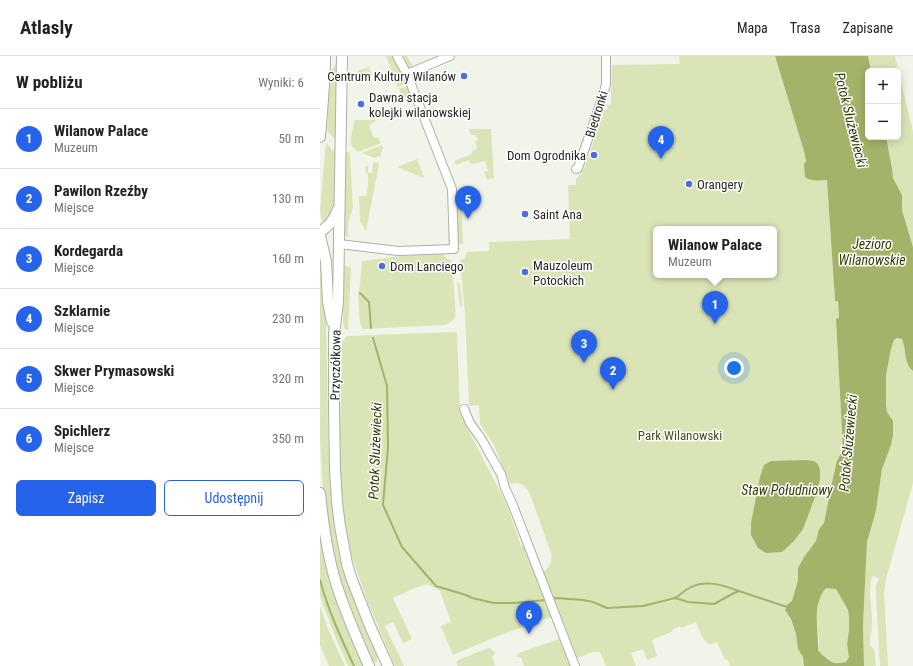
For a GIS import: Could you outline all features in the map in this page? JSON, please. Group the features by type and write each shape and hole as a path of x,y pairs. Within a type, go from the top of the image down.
{"main road":[{"path":"320,137 325,56"},
{"name":"Przyczółkowa","path":"342,56 338,302 334,334 335,469 337,502 347,564 370,626 388,666"},
{"path":"320,236 331,223 340,205"},
{"path":"320,236 339,244"},
{"path":"320,236 326,261 328,302 334,334"},
{"path":"320,493 326,538 336,583 355,636 369,666"}],"street":[{"path":"339,244 398,251 454,249 452,189 407,74 397,56"},
{"path":"407,74 450,56"},
{"name":"Biedronki","path":"576,169 578,168 603,96 606,84 606,56"},
{"path":"464,410 501,474 505,488 548,593 575,666"}],"green space":[{"path":"386,56 393,56 406,83 398,87"},
{"path":"401,56 407,56 414,68 408,67"},
{"name":"Park Wilanowski","path":"679,56 775,56 806,161 815,180 827,180 835,301 838,301 839,319 836,319 843,451 832,483 824,523 819,529 816,541 798,568 798,580 792,601 785,609 791,619 796,634 798,649 803,656 804,666 730,666 727,659 725,660 717,642 710,645 707,643 701,635 696,622 681,628 680,626 672,630 673,631 652,640 657,656 647,660 643,649 631,653 636,666 606,666 600,652 593,652 577,658 543,572 550,564 551,553 530,494 520,483 510,484 494,445 480,424 479,405 469,406 465,314 460,260 465,258 467,252 489,251 489,242 570,239 568,185 576,185 576,179 584,169 605,109 608,109 607,105 611,104 612,65 680,64"},
{"path":"868,56 895,56 898,68 870,68"},
{"path":"337,60 336,140 327,131 330,72"},
{"path":"369,67 370,69 363,73 370,70 371,71 363,75 371,72 372,74 358,77 358,70"},
{"path":"901,81 913,132 913,247 902,210 902,195 893,178 887,140 901,140"},
{"path":"407,86 409,96 405,98 402,97 399,89"},
{"path":"355,120 375,120 375,122 369,125 374,138 378,137 381,143 358,152 355,150 351,145 351,142"},
{"path":"469,129 491,129 494,178 487,180 484,172 488,171 485,161 472,164 469,160 456,165 454,161 472,154 472,151 477,149 475,141 478,140 477,137 475,135 471,135"},
{"path":"326,142 332,150 336,151 335,203 331,213 324,222 321,218 320,211"},
{"path":"382,145 383,148 380,156 375,158 362,153"},
{"path":"346,152 349,152 350,154 353,208 348,223 348,238 344,231"},
{"path":"417,159 424,178 397,167"},
{"path":"375,162 379,164 366,231 360,221 359,196 367,196 368,174 366,173 365,166 368,166 368,172 372,173 373,163"},
{"path":"456,193 461,195 463,244 457,244"},
{"path":"444,253 446,258 451,260 455,307 455,317 452,321 445,325 363,329 360,323 358,295 362,261"},
{"path":"320,259 322,260 325,301 329,461 335,530 344,572 364,627 377,654 377,663 370,659 348,607 333,556 323,490 320,439"},
{"path":"344,266 351,267 348,330 345,329 343,325"},
{"path":"457,282 460,284 462,306 460,307"},
{"path":"456,332 460,414 507,505 521,546 526,545 537,573 551,617 498,636 453,655 441,626 451,622 440,591 429,585 422,586 393,598 412,639 403,643 393,622 385,626 404,666 395,666 368,603 346,540 340,482 342,342 347,336"},
{"path":"897,338 902,339 906,360 913,371 913,483 886,579 884,592 888,666 880,666 876,596 876,587 879,578 872,576 870,593 872,624 870,646 874,649 876,666 864,666 863,625 867,542 876,510 882,469 893,435 886,405 886,375 891,349 894,340"},
{"path":"320,532 342,615 364,666 348,666 320,595"},
{"path":"826,587 836,589 848,610 849,631 847,644 849,657 846,662 832,662 821,655 818,650 817,606"},
{"path":"320,606 328,629 345,666 329,666 320,645"},
{"path":"559,639 570,666 524,666 521,657 517,657 519,653"},
{"path":"489,648 495,652 492,656 495,666 458,666 456,662 460,659"}],"water":[{"name":"Jezioro Wilanowskie","path":"775,56 868,56 870,68 865,68 865,140 887,140 893,178 902,195 902,210 913,247 913,371 906,360 902,339 897,338 894,340 891,349 886,375 886,405 887,412 893,421 893,435 882,469 876,510 867,542 863,625 864,666 804,666 803,657 798,649 796,634 791,619 785,610 787,605 792,601 798,580 798,568 816,541 819,529 824,523 837,461 843,450 836,319 839,318 838,301 835,301 827,180 813,180 805,177 804,164 806,161","holes":["826,588 836,589 848,610 849,631 847,644 849,657 846,662 837,663 830,661 818,650 817,610 821,595"]},
{"name":"Staw Południowy","path":"771,461 814,461 818,464 820,479 817,492 803,529 794,541 782,552 766,553 758,548 751,535 751,523 760,477 764,465"}],"waterway":[{"name":"Potok Służewiecki","path":"360,293 369,302 371,328"},
{"name":"Potok Służewiecki","path":"373,338 387,386 388,447 383,505 402,547 436,586 472,598 494,603 546,600"},
{"path":"320,580 331,613 354,666"},
{"path":"675,598 695,585 707,583 720,585 739,591"},
{"name":"Potok Służewiecki","path":"551,599 583,600 593,602 607,608 643,606 675,598 688,602 714,604 739,591 787,607"}],"place":[{"name":"Centrum Kultury Wilanów","path":"464,76"},
{"name":"Dawna stacja kolejki wilanowskiej","path":"361,104"},
{"name":"Dom Ogrodnika","path":"594,155"},
{"name":"Szklarnie","path":"661,159"},
{"name":"Orangery","path":"689,184"},
{"name":"Saint Ana","path":"525,214"},
{"name":"Skwer Prymasowski","path":"468,219"},
{"name":"Dom Lanciego","path":"382,266"},
{"name":"Mauzoleum Potockich","path":"525,272"},
{"name":"Wilanow Palace","path":"715,324"},
{"name":"Kordegarda","path":"584,363"},
{"name":"Pawilon Rzeźby","path":"613,390"},
{"name":"Spichlerz","path":"529,634"}]}
